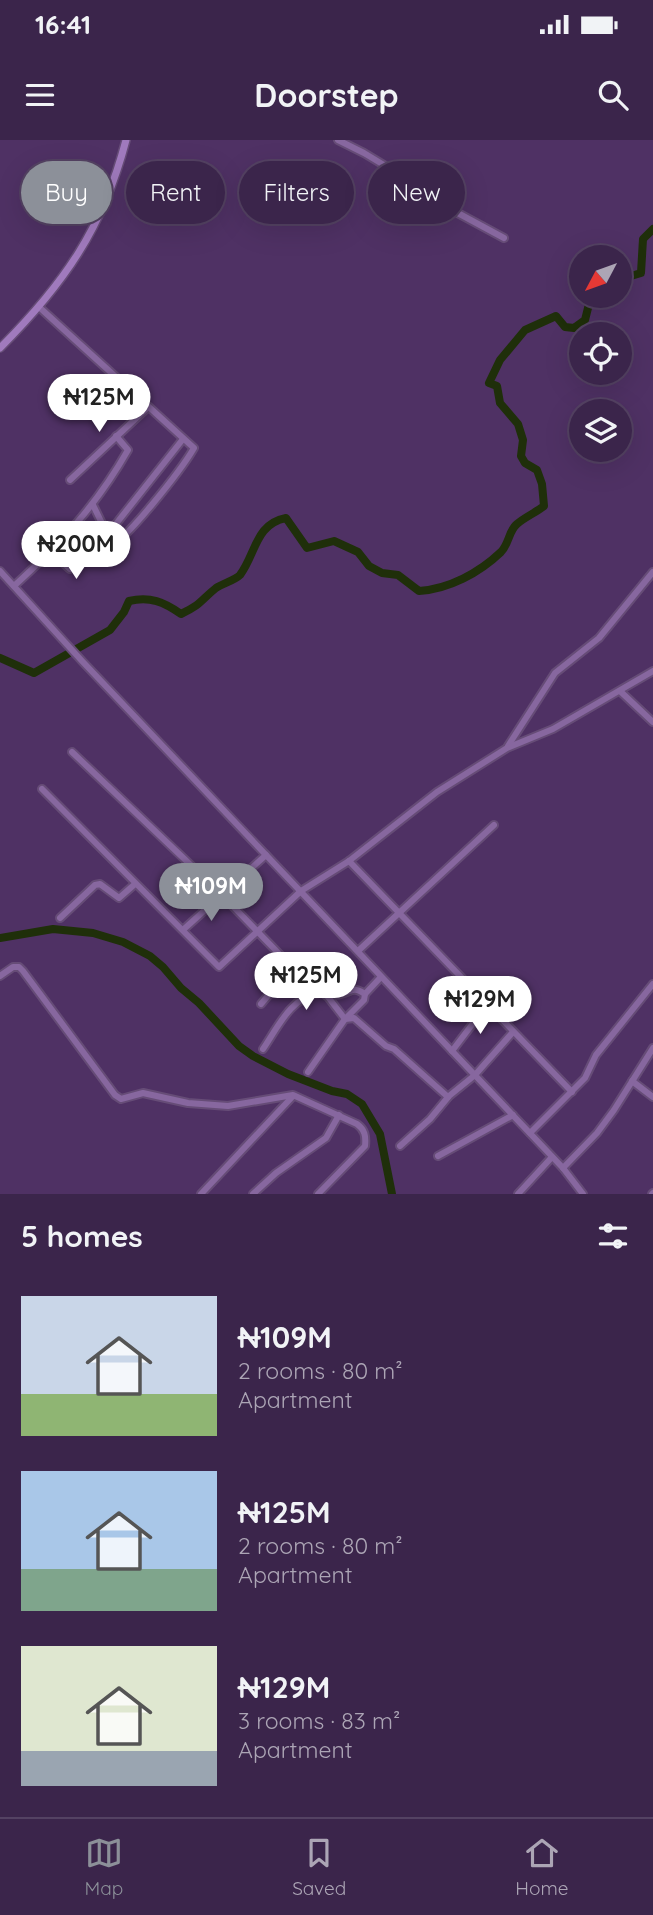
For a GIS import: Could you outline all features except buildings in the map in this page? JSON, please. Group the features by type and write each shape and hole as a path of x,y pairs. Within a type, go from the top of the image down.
{"main road":[{"path":"0,348 65,275 94,226 116,176 126,140"}],"street":[{"path":"338,140 407,179 430,198 504,239"},
{"path":"352,146 358,140"},
{"path":"39,307 193,449 152,503 107,550 76,525"},
{"path":"70,480 147,408"},
{"path":"14,586 51,552 93,505 128,450 116,436"},
{"path":"108,534 183,439"},
{"path":"93,505 113,546"},
{"path":"51,552 70,569 95,541"},
{"path":"0,571 82,661 564,1168 578,1192"},
{"path":"507,748 555,673 599,638 653,572"},
{"path":"42,789 219,967 301,891 349,861 437,792 507,748 553,729 653,671"},
{"path":"621,691 653,722"},
{"path":"72,751 257,932 323,992 345,1019"},
{"path":"358,951 494,825"},
{"path":"184,929 266,855"},
{"path":"349,861 572,1092"},
{"path":"60,918 94,884 100,884 119,898 135,884"},
{"path":"261,1004 293,966"},
{"path":"0,976 13,967 19,967 23,971 59,1022 115,1095 121,1099 142,1093 188,1103 228,1106 293,1095 362,1128 365,1146 318,1194"},
{"path":"307,1072 345,1019 360,1005 365,994 380,978"},
{"path":"530,1133 585,1078 596,1055 653,984"},
{"path":"263,1049 296,1003 307,996 323,992 332,996 357,988 365,994"},
{"path":"452,1051 487,1005"},
{"path":"345,1019 354,1018 448,1097"},
{"path":"400,1146 430,1119 448,1097 475,1075 513,1032"},
{"path":"564,1168 597,1133 653,1048"},
{"path":"632,1081 653,1097"},
{"path":"201,1194 293,1095"},
{"path":"253,1194 276,1173 326,1138 339,1115"},
{"path":"438,1156 513,1115"},
{"path":"518,1194 552,1157"}],"waterway":[{"path":"632,276 641,273 643,239 653,229"},
{"path":"0,658 34,673 110,630 129,601 150,600 163,603 181,614 188,611 216,588 240,575 262,533 268,526 286,518 307,548 334,541 358,552 369,566 382,573 398,575 419,591 441,587 473,573 501,552 517,524 544,506 542,484 537,470 525,463 521,456 523,440 518,424 500,403 497,386 489,383 500,360 525,330 556,316 565,327 574,328 585,320 588,308"},
{"path":"0,938 53,929 93,933 123,942 150,956 239,1046 253,1056 288,1074 347,1094 362,1104 380,1134 392,1194"}]}
